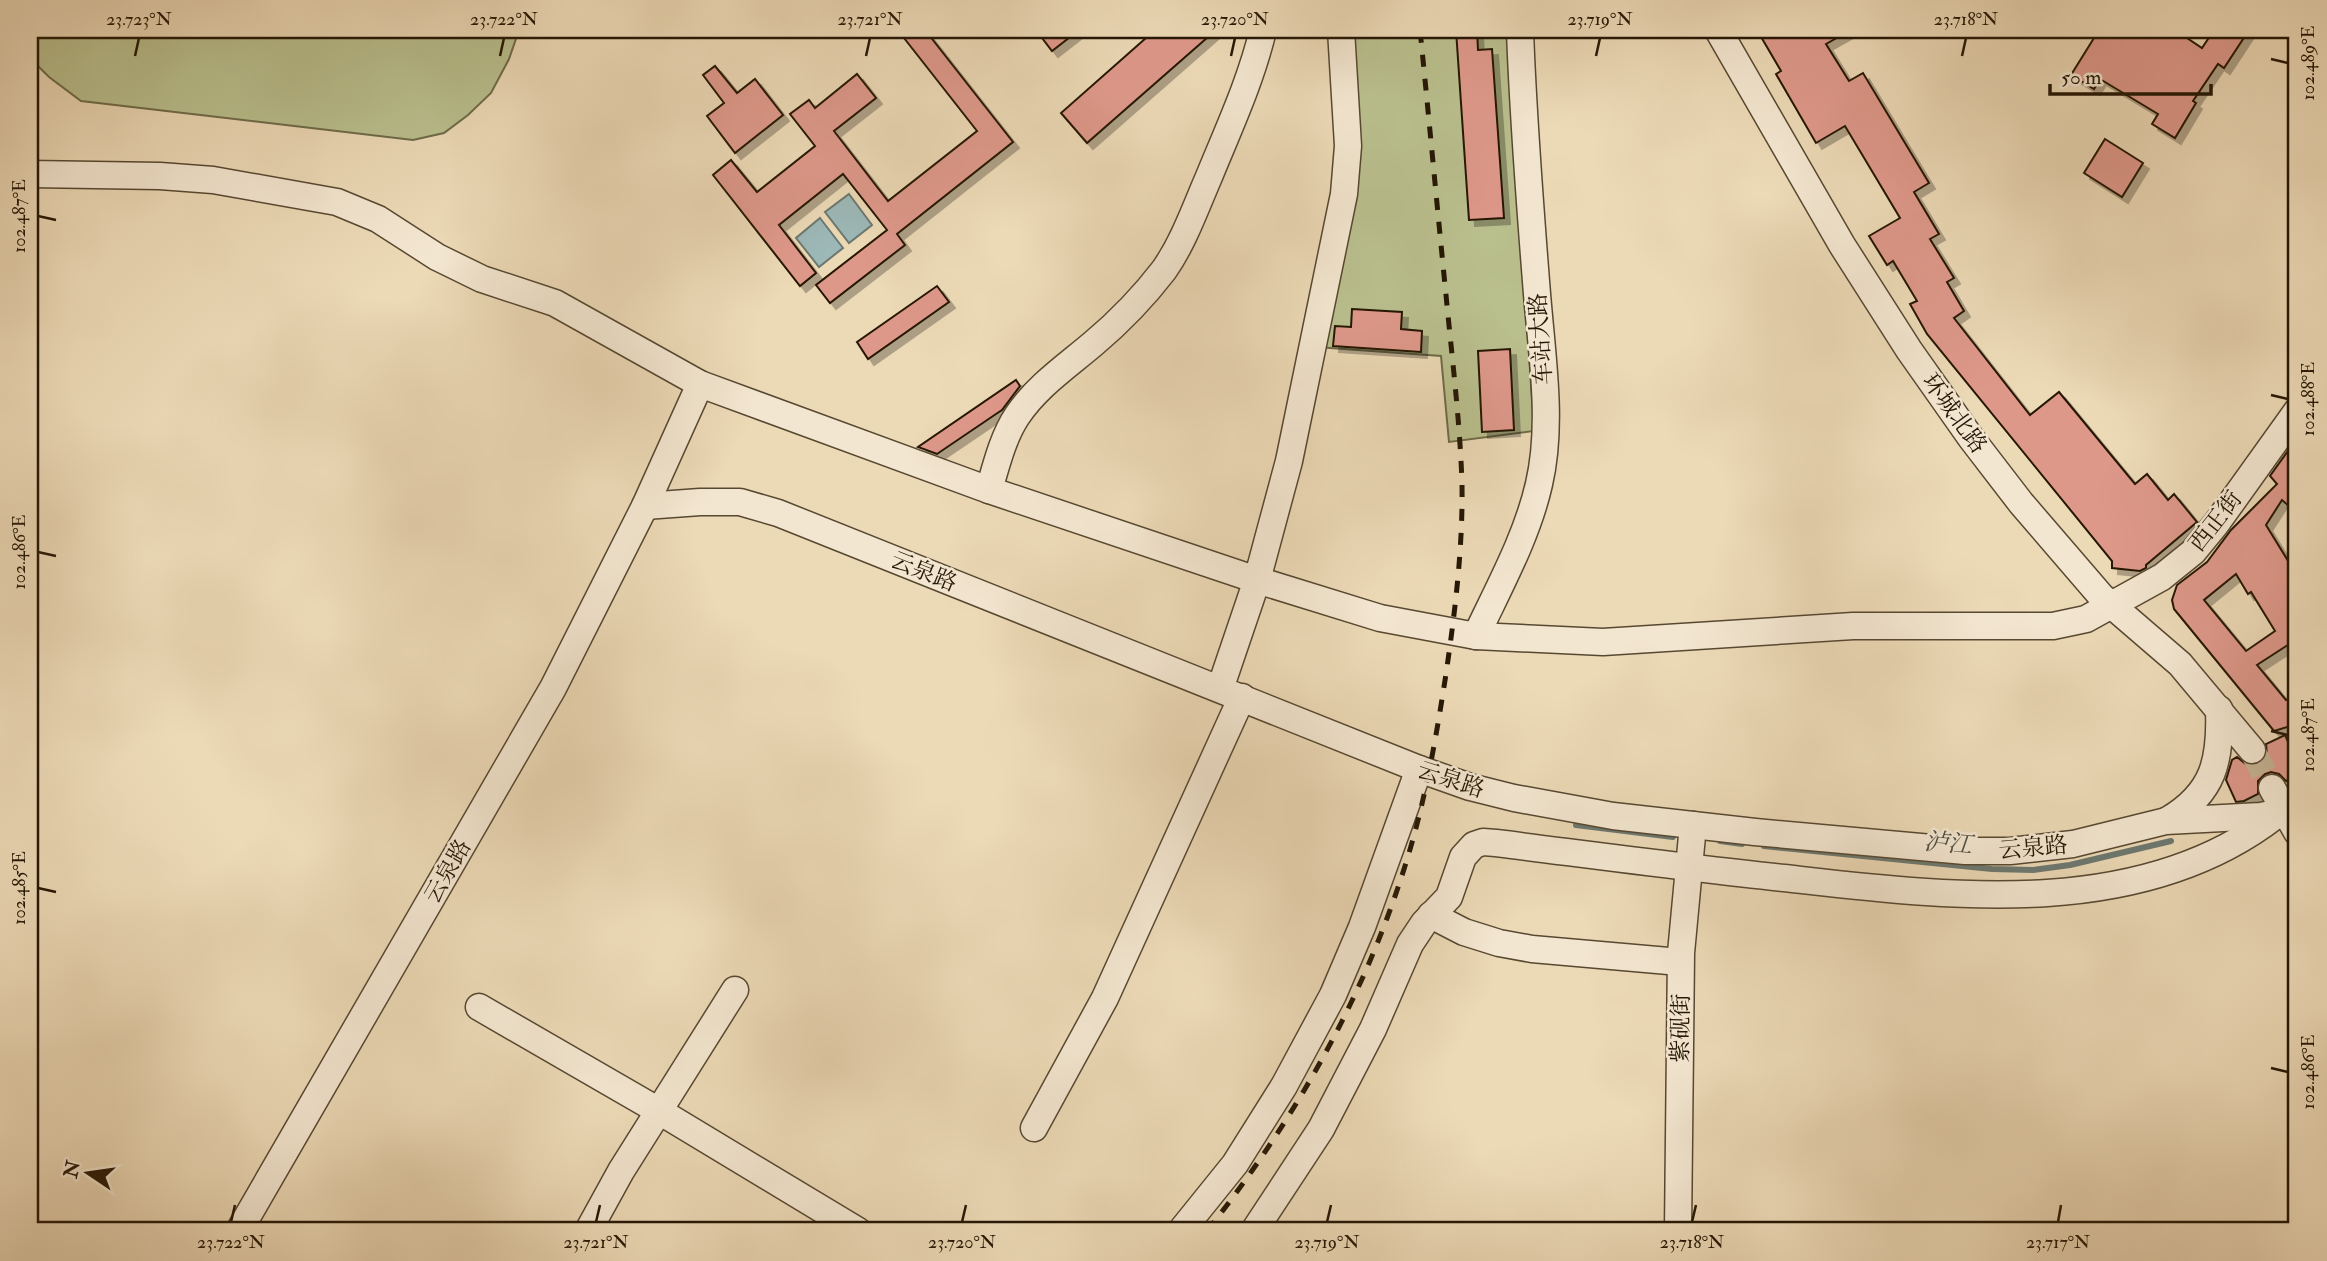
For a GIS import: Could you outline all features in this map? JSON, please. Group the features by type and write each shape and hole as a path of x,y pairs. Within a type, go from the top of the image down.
{"street":[{"path":"989,490 1016,418 1030,399 1097,340 1141,297 1165,268 1189,224 1223,143 1257,56 1263,30"},
{"path":"1034,1128 1105,998 1231,693 1257,580 1289,461 1344,194 1348,146 1340,30"},
{"name":"车站大路","path":"1476,636 1529,517 1539,485 1544,449 1543,372 1520,30"},
{"name":"环城北路","path":"1718,30 1842,245 1909,350 1971,438 2013,492 2111,606 2180,664 2252,750"},
{"name":"西正街","path":"30,174 159,176 213,180 337,202 378,219 437,257 482,279 555,303 700,384 989,490 1257,580 1380,618 1476,636 1603,642 1853,626 2053,626 2086,620 2162,578 2193,552 2297,411"},
{"name":"云泉路","path":"239,1231 553,688 645,506 700,384"},
{"name":"云泉路","path":"645,506 740,502 778,513 1419,769 1470,787 1565,808 1693,825 1910,848 1999,851 2073,844 2166,821 2246,818 2288,808"},
{"path":"2166,821 2194,802 2210,780 2219,749 2219,709"},
{"path":"1181,1231 1235,1164 1284,1086 1333,995 1363,927 1419,769"},
{"path":"1558,851 1565,808"},
{"path":"1254,1231 1321,1129 1367,1041 1410,944 1431,915 1449,897 1463,858 1474,845 1483,842 1496,843 1893,890 2023,895 2061,892 2150,876 2191,864 2234,844 2288,808"},
{"name":"紫砚街","path":"1678,1231 1680,962 1693,825"},
{"path":"1431,915 1464,932 1510,945 1680,962"},
{"path":"588,1231 621,1171 735,990"},
{"path":"479,1007 858,1231"}],"green space":[{"path":"30,30 519,30 509,59 491,93 444,133 413,140 81,101 49,77 30,58"},
{"path":"1347,30 1508,30 1534,431 1449,442 1441,356 1303,346 1356,138"}],"water":[{"path":"849,194 872,225 849,243 825,212"},
{"path":"820,218 843,248 819,267 796,238"}],"building":[{"path":"914,30 925,30 1013,142 897,234 905,245 830,303 816,285 887,230 843,174 779,225 816,273 800,286 713,175 731,160 757,192 815,146 790,114 809,100 815,108 857,74 876,98 834,131 888,201 977,131 904,38"},
{"path":"1036,30 1079,30 1052,51"},
{"path":"1155,30 1216,30 1087,143 1061,113"},
{"path":"1456,30 1477,30 1478,50 1492,49 1504,218 1469,220"},
{"path":"1757,30 1851,30 1826,44 1849,81 1863,73 1929,183 1914,192 1939,234 1930,239 1954,278 1947,282 1964,311 1954,318 2030,415 2059,392 2135,484 2147,474 2168,500 2174,494 2197,522 2146,565 2146,568 2140,571 2112,568 2112,561 1927,334 1910,304 1917,301 1893,261 1887,265 1869,236 1900,218 1845,126 1816,143 1776,74 1781,71"},
{"path":"2099,30 2175,30 2202,48 2214,30 2249,30 2224,68 2218,64 2193,101 2196,103 2175,138 2152,124 2158,114 2100,79 2094,89 2071,75"},
{"path":"715,66 737,93 755,79 783,115 735,153 707,116 724,103 703,75"},
{"path":"2105,139 2143,163 2122,197 2084,173"},
{"path":"937,286 949,302 868,359 857,342"},
{"path":"1352,309 1402,312 1401,329 1422,331 1421,352 1333,346 1335,326 1351,327"},
{"path":"1510,349 1514,430 1482,432 1478,351"},
{"path":"1016,380 1020,386 1002,410 937,454 918,447"},
{"path":"2297,438 2297,513 2282,500 2266,525 2290,564 2297,559 2297,639 2257,665 2286,700 2297,696 2297,724 2274,731 2174,609 2172,600 2177,585 2207,562 2231,530 2277,484 2270,476","holes":["2236,574 2248,594 2251,592 2275,631 2246,651 2204,600"]},
{"path":"2285,735 2297,762 2297,776 2286,781 2279,774 2265,774 2258,781 2258,794 2236,802 2226,780 2232,760 2237,757 2247,765 2262,762 2267,755 2266,744"}],"waterway":[{"name":"泸江","path":"1576,825 1673,837"},
{"name":"泸江","path":"1720,841 1742,844"},
{"name":"泸江","path":"1764,846 1992,869 2033,870 2070,865 2171,841"}],"tunnel":[{"path":"2252,750 2272,788"}],"railway":[{"path":"1207,1231 1297,1103 1323,1058 1369,964 1412,842 1438,722 1458,579 1462,484 1456,390 1420,30"}]}
